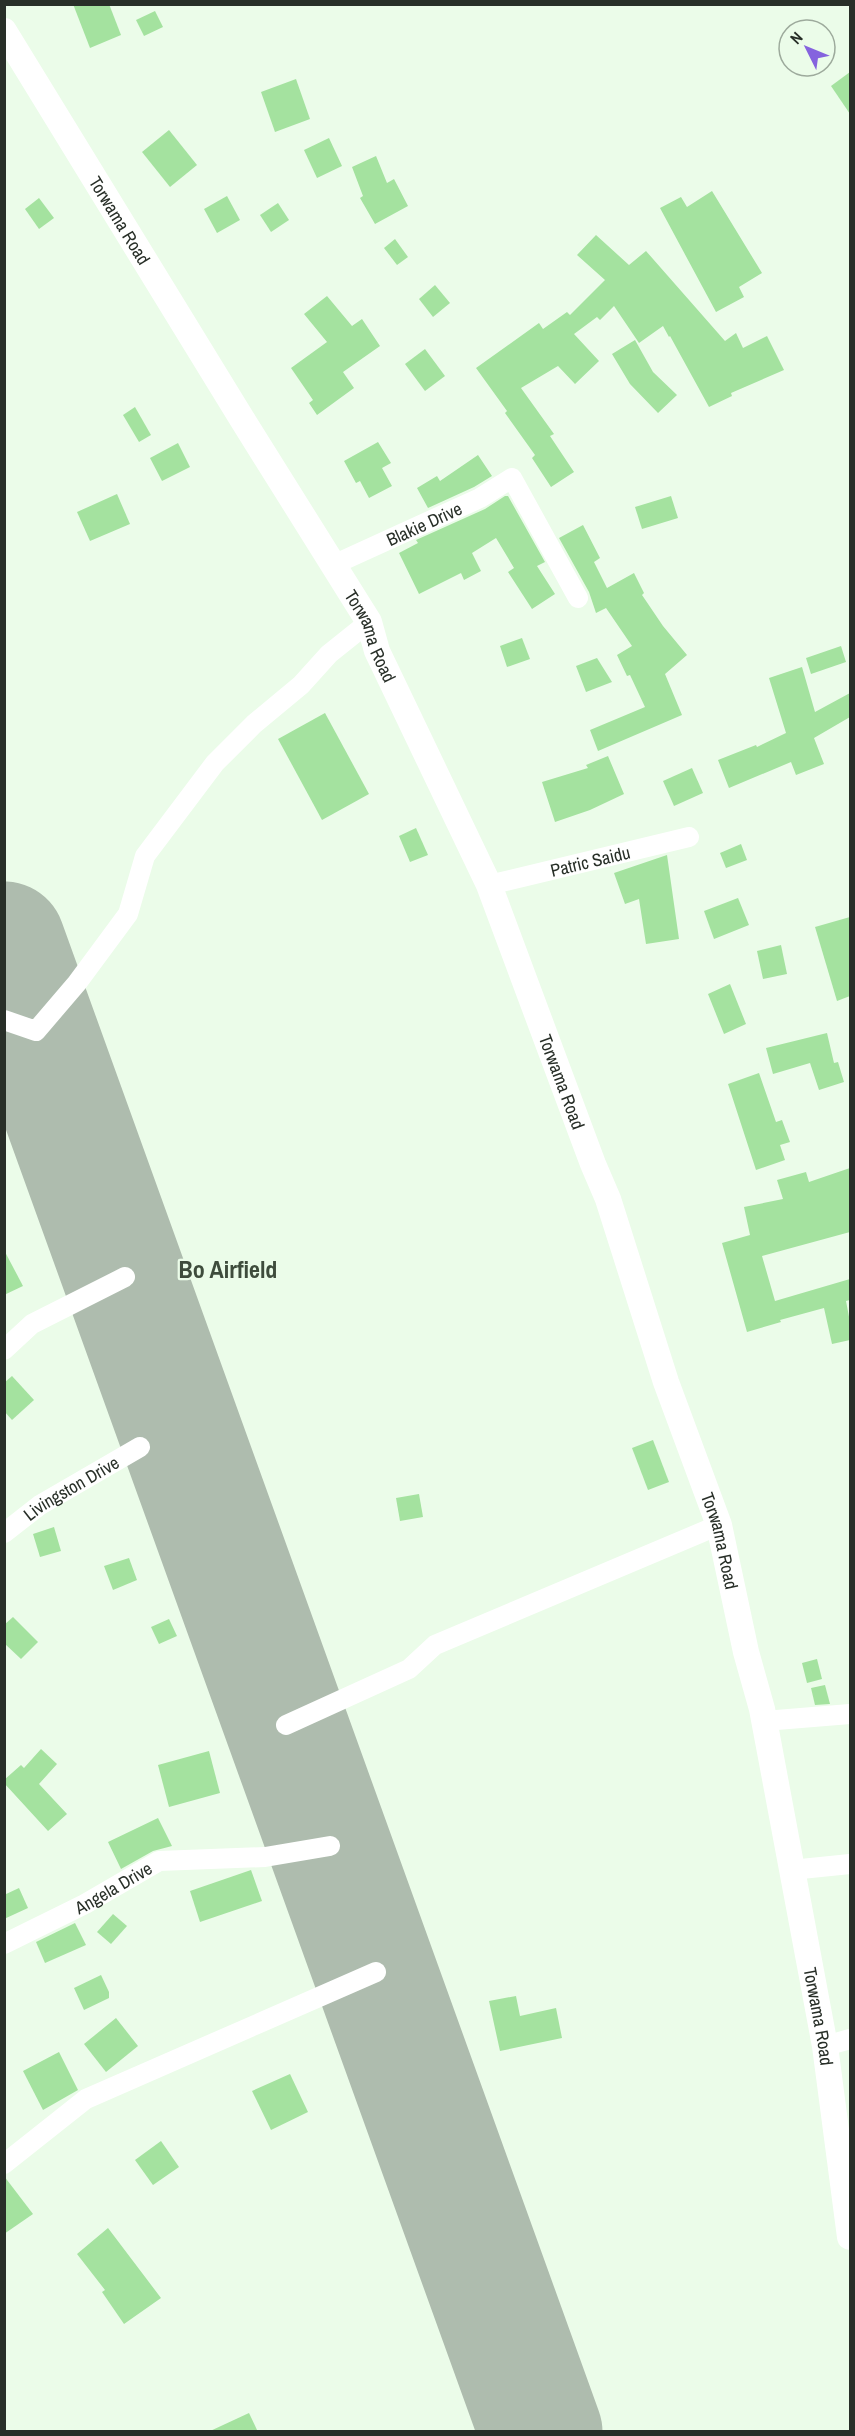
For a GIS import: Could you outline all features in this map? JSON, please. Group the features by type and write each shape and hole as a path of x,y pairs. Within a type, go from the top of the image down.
{"main road":[{"name":"Torwama Road","path":"4,31 369,622 377,651 489,885 592,1164 608,1199 666,1382 719,1525 764,1721 825,2046 850,2237"}],"street":[{"name":"Blakie Drive","path":"333,565 480,498 512,478 578,598"},
{"path":"4,1020 36,1030 77,983 128,914 145,856 167,823 215,763 254,724 294,691 329,654 369,622"},
{"name":"Patric Saidu","path":"489,885 689,837"},
{"path":"4,1350 32,1324 125,1277"},
{"name":"Livingston Drive","path":"4,1533 40,1505 140,1448"},
{"path":"286,1725 409,1669 435,1645 719,1525"},
{"path":"764,1721 850,1714"},
{"name":"Angela Drive","path":"4,1944 86,1904 159,1861 265,1857 330,1846"},
{"path":"791,1870 850,1864"},
{"path":"4,2164 86,2099 376,1972"},
{"path":"825,2046 850,2039"}],"building":[{"path":"73,4 109,4 121,35 90,48"},
{"path":"155,11 163,27 144,36 136,20"},
{"path":"850,72 850,114 831,86"},
{"path":"296,79 310,119 275,132 261,92"},
{"path":"169,130 197,165 170,187 142,152"},
{"path":"329,138 342,166 317,178 304,150"},
{"path":"376,156 387,183 394,179 408,206 375,224 360,198 363,196 352,167"},
{"path":"712,191 762,273 739,287 744,297 716,312 660,208 681,197 687,207"},
{"path":"227,196 240,220 217,233 204,209"},
{"path":"39,198 54,218 39,229 25,209"},
{"path":"278,203 289,220 271,232 260,215"},
{"path":"596,235 629,265 646,251 725,341 736,333 743,348 767,336 784,370 731,393 732,396 709,407 663,326 639,343 614,306 600,320 597,317 574,334 599,361 575,384 558,366 521,388 554,434 550,436 574,472 551,487 532,458 535,455 476,368 539,323 543,329 567,312 570,315 605,280 577,255"},
{"path":"395,239 408,257 397,265 384,248"},
{"path":"435,285 450,303 433,317 419,299"},
{"path":"327,296 352,326 362,319 380,346 343,372 354,388 317,415 309,403 313,400 291,368 327,342 304,314"},
{"path":"635,340 653,372 677,395 658,413 630,384 612,354"},
{"path":"425,349 445,376 425,391 405,364"},
{"path":"135,407 151,435 139,442 123,415"},
{"path":"378,442 391,463 382,468 392,486 369,498 360,481 356,483 344,461"},
{"path":"178,443 190,467 162,481 150,458"},
{"path":"478,455 492,476 428,508 417,488 437,476 440,481"},
{"path":"117,494 130,524 90,541 77,512"},
{"path":"508,496 545,562 537,566 555,594 532,609 508,572 514,568 496,538 472,553 481,571 464,580 461,573 419,594 399,553 418,543 416,540 485,509"},
{"path":"671,496 678,518 642,529 635,507"},
{"path":"583,525 600,558 594,562 607,588 634,573 644,593 642,595 663,626 687,655 665,674 682,715 598,751 590,730 645,707 630,675 627,676 617,655 632,646 606,608 596,613 589,592 559,538"},
{"path":"522,638 530,659 507,667 500,646"},
{"path":"841,646 846,662 811,674 806,658"},
{"path":"597,658 612,682 586,692 576,666"},
{"path":"802,667 815,712 850,693 850,717 814,738 824,764 796,775 791,762 729,788 718,760 756,745 757,747 786,733 769,678"},
{"path":"325,713 369,794 322,820 278,739"},
{"path":"608,756 624,794 590,810 555,822 542,782 588,768 586,765"},
{"path":"692,768 703,793 674,806 663,781"},
{"path":"416,828 428,855 410,862 399,836"},
{"path":"741,844 747,860 726,868 720,853"},
{"path":"667,855 679,939 646,944 639,899 625,904 614,873"},
{"path":"738,898 749,925 714,939 704,911"},
{"path":"850,917 850,996 837,1001 815,927"},
{"path":"781,945 787,974 763,979 757,951"},
{"path":"730,984 746,1024 724,1034 708,994"},
{"path":"827,1033 834,1063 838,1062 844,1082 819,1090 810,1063 773,1074 766,1048"},
{"path":"759,1073 776,1122 782,1120 790,1142 780,1145 785,1160 756,1170 728,1084"},
{"path":"850,1168 850,1232 762,1256 775,1301 850,1279 850,1300 846,1301 850,1322 850,1340 832,1344 824,1308 747,1332 722,1243 750,1235 744,1207 783,1199 777,1180 806,1172 809,1182"},
{"path":"4,1250 23,1286 4,1295"},
{"path":"12,1376 34,1400 12,1420 4,1411 4,1383"},
{"path":"653,1440 669,1482 648,1490 632,1448"},
{"path":"419,1494 423,1517 400,1521 396,1498"},
{"path":"54,1527 61,1551 40,1557 33,1534"},
{"path":"129,1558 137,1580 113,1590 104,1566"},
{"path":"13,1617 38,1642 21,1659 4,1643 4,1625"},
{"path":"169,1619 177,1636 159,1644 151,1627"},
{"path":"817,1659 822,1679 807,1683 802,1663"},
{"path":"825,1685 830,1704 815,1705 811,1688"},
{"path":"41,1749 57,1764 39,1784 67,1814 48,1831 4,1783 4,1780 21,1765 24,1768"},
{"path":"209,1751 220,1793 169,1807 158,1765"},
{"path":"158,1818 172,1846 153,1851 121,1869 108,1842"},
{"path":"251,1870 262,1901 200,1922 190,1891"},
{"path":"19,1888 28,1908 4,1919 4,1895"},
{"path":"113,1914 127,1926 111,1944 97,1932"},
{"path":"75,1923 86,1945 45,1963 36,1942"},
{"path":"101,1975 109,1992 109,1998 84,2010 74,1988"},
{"path":"516,1996 520,2016 556,2008 562,2038 500,2051 489,2001"},
{"path":"116,2018 138,2046 106,2072 84,2044"},
{"path":"59,2052 78,2090 43,2110 23,2071"},
{"path":"290,2074 308,2112 271,2130 252,2091"},
{"path":"161,2141 179,2167 153,2185 135,2160"},
{"path":"4,2176 33,2214 4,2234"},
{"path":"108,2228 161,2298 124,2324 102,2292 105,2290 77,2254"},
{"path":"249,2413 258,2432 208,2432"}],"runway":[{"path":"4,943 541,2432"}],"district":[{"name":"Bo Airfield","path":"228,1269"}]}
